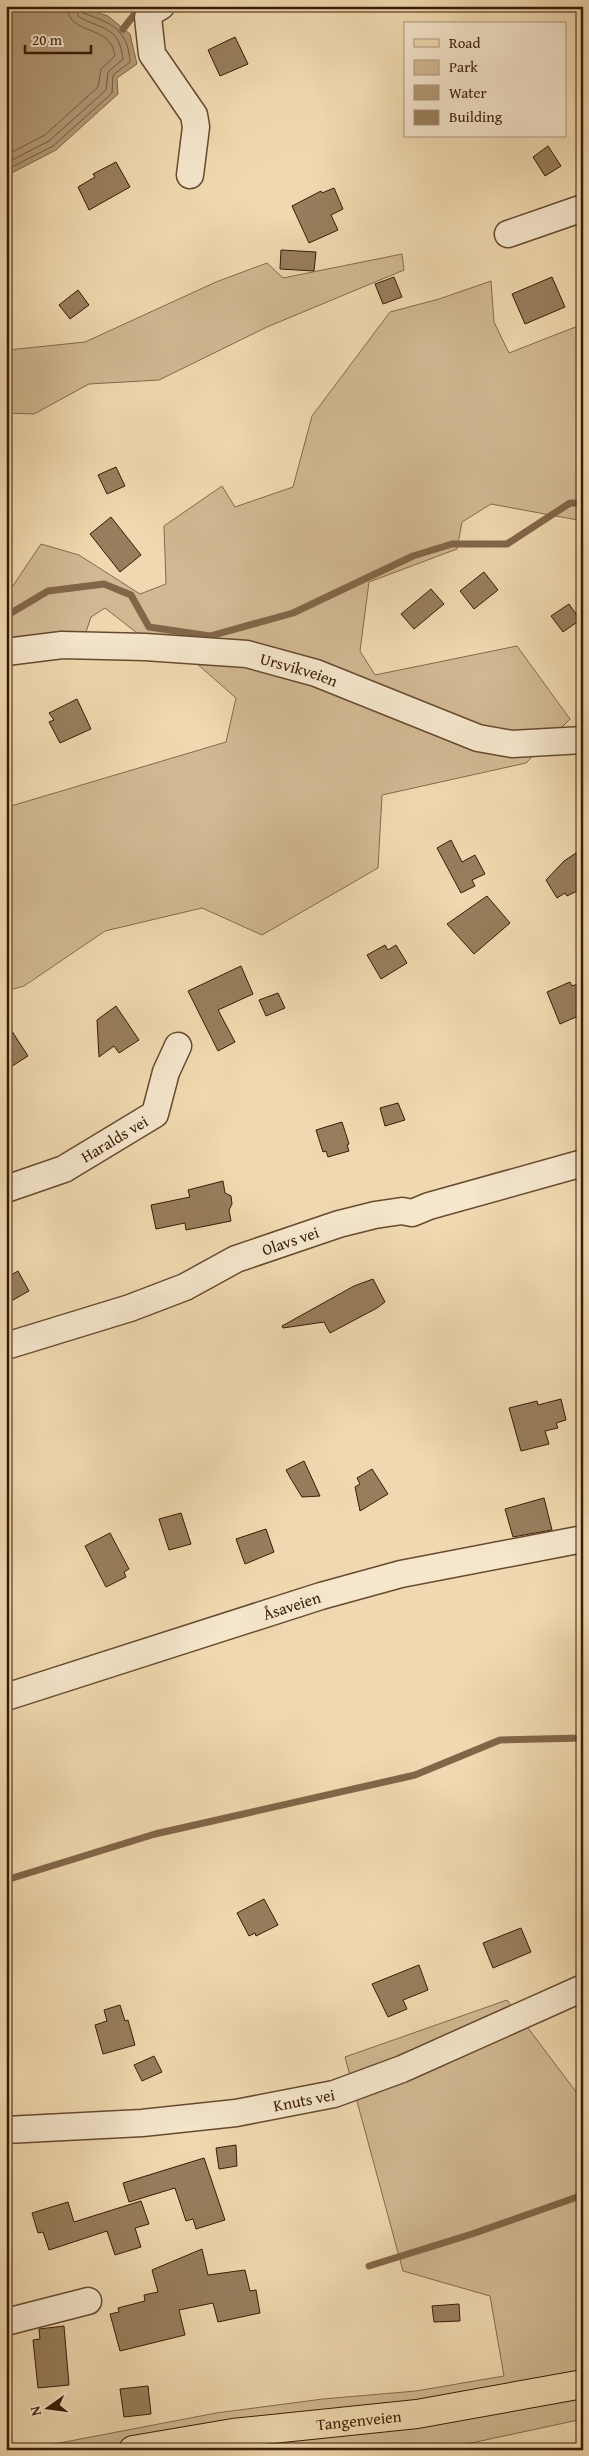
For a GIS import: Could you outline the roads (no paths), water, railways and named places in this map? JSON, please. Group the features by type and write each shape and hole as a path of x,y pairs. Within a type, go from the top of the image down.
{"main road":[{"name":"Tangenveien","path":"132,2450 234,2433 417,2414 583,2384"}],"street":[{"path":"156,9 148,17 152,54 194,115 196,127 190,175"},
{"path":"508,234 583,208"},
{"name":"Ursvikveien","path":"6,652 62,646 145,647 247,654 316,673 478,738 512,744 583,740"},
{"name":"Haralds vei","path":"6,1189 64,1169 155,1114 166,1072 178,1046"},
{"name":"Olavs vei","path":"6,1346 130,1308 184,1287 236,1259 339,1224 375,1215 402,1211 412,1213 429,1206 583,1163"},
{"name":"Åsaveien","path":"6,1697 330,1593 401,1574 583,1538"},
{"name":"Knuts vei","path":"6,2130 151,2122 236,2113 334,2094 402,2068 583,1988"},
{"path":"6,2322 88,2301"}],"water":[{"path":"6,6 79,6 108,16 130,34 137,64 117,78 118,94 56,150 6,176"}],"waterway":[{"path":"123,29 141,6"},
{"path":"6,616 48,591 104,584 131,595 149,627 210,636 293,613 413,556 452,544 507,544 570,503 583,503"},
{"path":"6,1880 155,1834 415,1775 500,1740 583,1738"},
{"path":"369,2266 472,2234 583,2195"}]}
